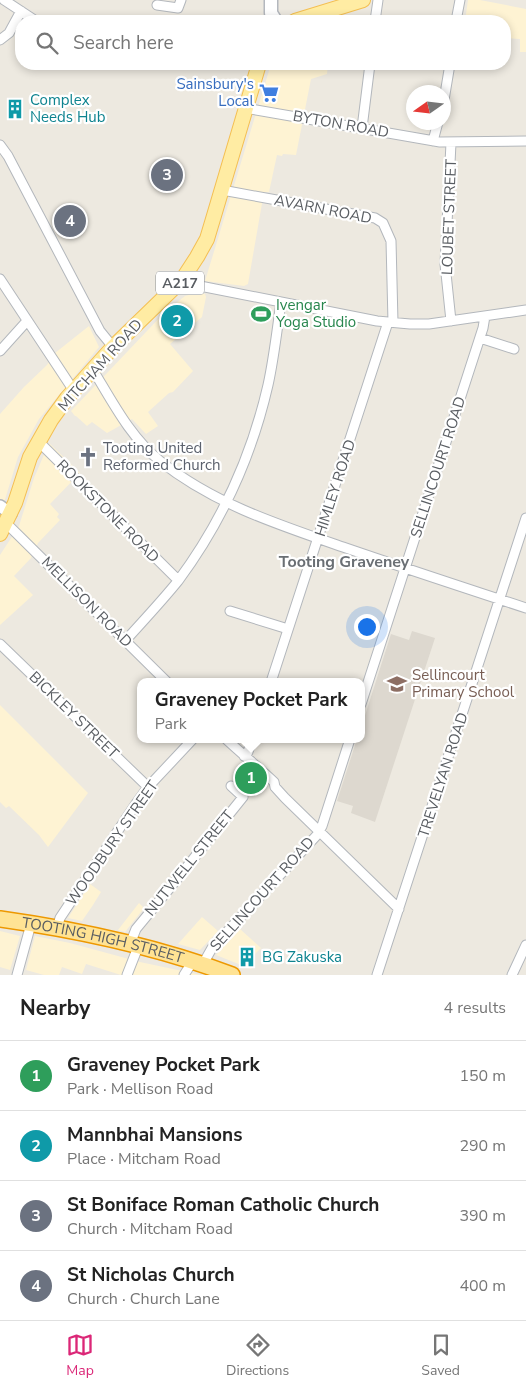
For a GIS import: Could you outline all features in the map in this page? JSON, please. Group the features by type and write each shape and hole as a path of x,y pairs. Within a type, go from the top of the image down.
{"highway":[{"name":"TOOTING HIGH STREET","path":"0,919 56,928 134,946 198,962 232,975"}],"main road":[{"path":"270,0 272,15"},
{"path":"315,15 363,0"},
{"name":"MITCHAM ROAD","path":"4,519 38,441 67,398 113,347 182,280 191,268 206,239 257,70"}],"street":[{"path":"4,0 27,15"},
{"path":"157,5 178,8 181,0"},
{"path":"376,15 378,0"},
{"path":"457,15 460,0"},
{"path":"19,15 21,11"},
{"path":"0,40 9,33 15,22"},
{"path":"362,128 369,70"},
{"path":"446,85 449,70"},
{"name":"BYTON ROAD","path":"245,108 433,141 451,143 526,140"},
{"path":"433,141 436,130"},
{"name":"LOUBET STREET","path":"451,143 445,264 451,321"},
{"path":"0,145 8,156 100,331 113,347"},
{"name":"AVARN ROAD","path":"222,190 375,218 383,223 391,241 391,322"},
{"path":"0,279 74,391"},
{"path":"182,280 200,286 391,322 429,324 526,310"},
{"path":"125,641 178,580 200,549 226,503 245,458 261,412 271,369 281,302"},
{"name":"SELLINCOURT ROAD","path":"365,692 480,338 485,316"},
{"path":"0,352 27,321"},
{"name":"HIMLEY ROAD","path":"272,678 391,322"},
{"path":"480,338 514,349"},
{"path":"93,370 124,420 145,447 159,460 226,503 279,525 526,608"},
{"name":"ROOKSTONE ROAD","path":"38,441 178,580"},
{"name":"TREVELYAN ROAD","path":"377,975 526,518"},
{"name":"MELLISON ROAD","path":"4,519 163,678"},
{"path":"230,611 288,629"},
{"name":"BICKLEY STREET","path":"0,644 148,787"},
{"name":"WOODBURY STREET","path":"56,928 60,918 90,872 148,787 189,743"},
{"path":"230,743 274,782 277,790 399,909"},
{"path":"244,756 248,752 251,743"},
{"name":"SELLINCOURT ROAD","path":"184,975 212,948 319,831 349,743"},
{"name":"NUTWELL STREET","path":"134,946 136,929 243,797 231,786"},
{"path":"17,975 31,924"},
{"path":"512,975 526,945"},
{"path":"127,975 134,946"}],"shaded area":[{"path":"468,0 480,0 526,9 526,52 520,52 520,39 511,38 511,15 466,15"},
{"path":"269,70 327,70 327,74 311,79 296,155 277,155 269,192 264,192 248,284 244,286 205,281"},
{"path":"196,293 205,294 206,297 202,317 170,344 193,371 173,392 169,393 148,412 158,426 146,434 132,419 107,433 92,422 87,426 75,416 71,411 165,312 185,296"},
{"path":"89,326 99,347 39,419 18,457 0,516 0,414 47,365 55,353"},
{"path":"49,443 80,473 50,504 59,514 57,517 60,520 38,543 31,558 14,576 33,595 0,625 0,555 19,526 34,478"},
{"name":"Sellincourt Primary School","path":"412,631 435,638 375,822 351,813 353,806 337,801 356,743 365,743 365,715 391,634 409,640"},
{"path":"0,705 88,793 48,847 39,835 9,806 6,808 0,802"},
{"path":"90,884 101,892 93,905 82,921 68,918"},
{"path":"139,903 144,908 125,932 118,930"},
{"path":"202,917 218,931 200,950 178,944"},
{"path":"240,929 261,948 250,959 251,969 216,955"},
{"path":"0,931 20,936 10,970 0,967"},
{"path":"35,936 201,975 121,975 86,964 82,974 62,967 59,975 44,975 26,970"}],"green space":[{"path":"249,766 265,780 254,793 237,776 244,768"}],"place":[{"name":"Sainsbury's Local","path":"269,93"},
{"name":"Complex Needs Hub","path":"15,109"},
{"name":"St Boniface Roman Catholic Church","path":"167,175"},
{"name":"St Nicholas Church","path":"70,221"},
{"name":"Ivengar Yoga Studio","path":"261,314"},
{"name":"Mannbhai Mansions","path":"177,321"},
{"name":"Tooting United Reformed Church","path":"88,457"},
{"name":"Sellincourt Primary School","path":"397,684"},
{"name":"Graveney Pocket Park","path":"251,778"},
{"name":"BG Zakuska","path":"247,957"}],"district":[{"name":"Tooting Graveney","path":"344,561"}]}
